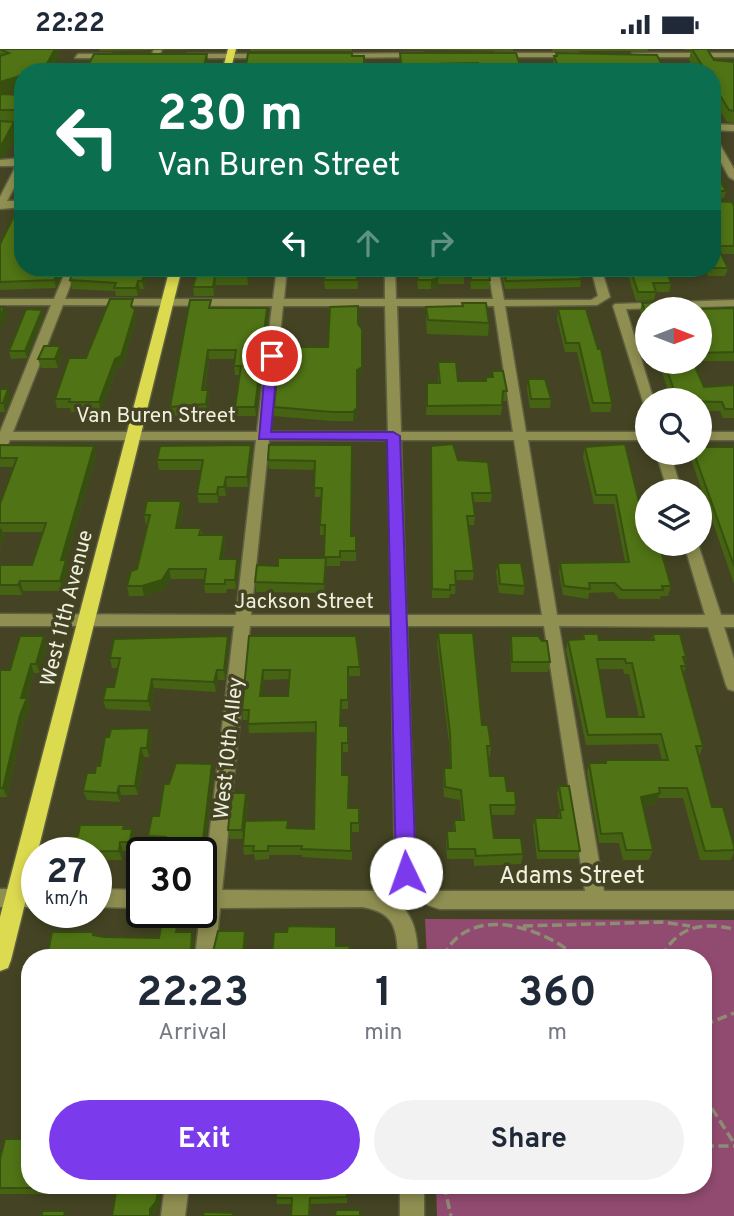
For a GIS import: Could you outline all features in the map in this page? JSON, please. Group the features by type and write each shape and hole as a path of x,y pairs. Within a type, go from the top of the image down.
{"main road":[{"name":"West 11th Avenue","path":"0,960 8,897 86,621 174,277"}],"street":[{"path":"142,56 157,52 168,56"},
{"path":"180,56 231,52 281,56"},
{"path":"620,55 666,52 734,55"},
{"path":"319,55 382,59 424,55"},
{"path":"480,55 584,55"},
{"path":"78,56 116,56"},
{"path":"721,154 734,177"},
{"path":"0,204 14,177"},
{"path":"2,440 68,277"},
{"name":"West 10th Alley","path":"215,837 281,277"},
{"path":"390,277 397,622"},
{"path":"495,277 596,900"},
{"path":"0,302 593,303 604,298 598,277"},
{"path":"644,388 619,306 734,303"},
{"name":"Van Buren Street","path":"2,440 134,435 635,436"},
{"path":"712,436 734,436"},
{"path":"695,556 734,685"},
{"name":"Jackson Street","path":"0,621 734,621"},
{"name":"Adams Street","path":"397,622 405,866 413,889 440,900 734,900"},
{"path":"217,899 362,898 394,909 401,916 408,932 408,949"},
{"name":"West 10th Alley","path":"205,949 206,928"},
{"path":"173,1216 176,1194"},
{"path":"412,1194 412,1216"}],"path":[{"path":"445,949 458,933 482,927 662,922 690,926 711,924 734,929"},
{"path":"523,926 548,935 570,949"},
{"path":"666,949 676,932 690,926"},
{"path":"712,1022 734,1013"},
{"path":"712,1109 734,1144 712,1145"},
{"path":"446,1194 451,1216"}],"shaded area":[{"path":"425,919 734,920 734,1216 437,1216 436,1194 712,1194 712,949 427,949"}],"building":[{"path":"0,49 55,49 47,63 14,63 14,78 0,82 0,56 9,53"},
{"path":"692,49 707,49 714,60 734,62 734,111 729,110 721,97 721,63 701,63"},
{"path":"248,53 352,53 352,56 364,56 364,63 246,63"},
{"path":"400,53 516,53 519,63 478,63 401,63"},
{"path":"556,53 657,55 661,63 557,63 554,56 557,56"},
{"path":"94,54 207,54 204,63 90,63"},
{"path":"0,94 14,95 14,110 0,110"},
{"path":"0,121 14,122 2,144 0,144"},
{"path":"721,201 732,202 734,206 734,246 721,246"},
{"path":"14,216 14,277 56,277 54,280 0,282 0,244"},
{"path":"721,254 728,268 721,268"},
{"path":"71,277 143,277 142,281 138,281 136,288 114,288 116,283 70,280"},
{"path":"196,277 215,277 213,287 193,287"},
{"path":"324,277 357,277 357,280 324,280"},
{"path":"418,277 438,277 431,280 418,280"},
{"path":"471,277 490,277 490,280 471,280"},
{"path":"505,277 581,279 506,281"},
{"path":"633,277 669,277 671,283 653,283 656,292 638,292"},
{"path":"110,299 133,299 131,306 135,310 121,356 115,359 99,402 55,399 69,358 86,358"},
{"path":"190,300 211,300 209,308 267,308 255,407 235,407 241,366 234,366 236,350 208,350 202,390 208,390 206,404 170,407"},
{"path":"462,303 486,303 489,323 428,320 426,307 463,306"},
{"path":"358,306 358,324 362,329 362,367 357,370 357,408 353,412 332,412 274,407 281,340 297,340 296,347 328,347 330,307"},
{"path":"734,308 734,352 712,353 712,309"},
{"path":"26,309 42,310 25,351 9,351"},
{"path":"558,309 586,309 598,349 601,349 612,403 593,403 579,343 566,343"},
{"path":"44,346 60,346 55,359 38,359"},
{"path":"438,362 456,362 458,381 486,381 486,377 493,377 492,371 503,371 507,391 503,391 502,405 427,406 427,383 440,383"},
{"path":"669,375 699,375 704,387 734,385 734,409 725,409 722,402 712,402 712,388 673,388"},
{"path":"528,379 545,379 551,399 531,399"},
{"path":"0,389 8,389 3,403 0,403"},
{"path":"453,444 458,460 488,462 492,493 472,493 475,516 467,516 474,571 455,571 456,585 450,585 450,590 432,589 431,446"},
{"path":"625,444 635,485 635,556 662,556 671,586 662,586 663,590 622,590 615,583 589,583 590,589 564,586 560,563 629,562 616,495 596,495 585,447"},
{"path":"0,445 94,446 61,560 66,560 60,581 20,581 18,585 0,585 0,565 32,565 46,523 0,523 0,504 17,458 0,458"},
{"path":"251,445 247,477 226,477 224,487 218,487 217,494 197,494 203,460 157,460 160,446"},
{"path":"269,445 352,445 351,536 356,536 356,551 340,551 340,557 324,557 325,525 320,525 322,488 314,488 315,461 268,460"},
{"path":"712,447 734,447 734,566 712,504 712,479 703,479 698,465 712,465"},
{"path":"147,501 181,501 176,528 201,528 199,535 224,535 220,559 237,559 235,580 225,580 225,584 204,584 206,569 169,569 162,580 142,586 127,586 131,571 137,569 150,515 144,515"},
{"path":"278,558 326,558 324,584 255,582 257,565 278,566"},
{"path":"498,563 521,563 525,586 500,584"},
{"path":"438,633 473,633 482,725 488,725 491,746 487,746 490,776 505,776 507,791 515,791 516,805 490,805 494,838 521,838 523,854 476,856 475,849 448,849 447,831 455,831 454,820 464,820 461,790 445,787 444,768 451,768 450,733"},
{"path":"583,634 598,634 599,640 654,640 653,634 680,634 686,657 683,657 686,666 681,666 703,746 696,746 712,807 723,807 734,850 705,851 687,788 659,788 660,793 641,797 653,850 626,850 622,833 601,834 589,763 606,763 606,760 668,760 661,734 588,735 568,640 584,639","holes":["597,659 625,659 626,663 632,663 644,717 607,717"]},
{"path":"20,636 44,636 36,664 31,664 21,698 27,698 20,715 3,788 0,788 0,670 10,670"},
{"path":"228,636 224,670 217,670 214,682 152,679 148,701 103,700 106,687 114,687 120,658 110,658 114,639"},
{"path":"249,636 356,636 360,667 348,667 348,700 341,700 340,726 348,726 348,743 342,743 342,775 349,775 348,808 359,808 359,823 351,823 351,851 268,846 268,851 253,851 254,846 243,846 245,821 288,820 287,828 314,829 316,722 248,724 249,710 242,710","holes":["263,670 290,670 288,696 260,696"]},
{"path":"511,636 538,636 542,641 547,641 550,662 512,662"},
{"path":"149,728 147,748 141,748 135,786 119,786 117,793 83,791 87,773 95,773 96,766 100,766 105,737 109,737 111,729"},
{"path":"176,763 212,764 203,837 148,836 152,816 159,816 164,784 169,784"},
{"path":"559,786 569,786 580,851 539,851 535,818 561,818 560,810 563,810"},
{"path":"232,793 246,793 242,830 228,830"},
{"path":"80,825 124,825 123,829 132,829 131,837 126,837 126,842 120,842 119,851 112,851 112,837 71,837 78,836"},
{"path":"288,926 336,927 336,946 349,946 350,949 273,949 274,932 287,932"},
{"path":"161,928 192,932 191,949 49,949 52,932 93,932 93,935 159,938"},
{"path":"218,931 245,931 244,949 214,949"},
{"path":"5,1139 21,1139 21,1188 0,1188 0,1159"},
{"path":"116,1194 157,1194 156,1202 150,1209 150,1216 112,1216"},
{"path":"276,1194 347,1194 347,1197 310,1198 309,1216 291,1216 292,1198 276,1198"},
{"path":"336,1210 360,1210 360,1216 335,1216"},
{"path":"43,1211 65,1211 64,1216 41,1216"},
{"path":"204,1212 233,1213 233,1216 203,1216"}],"route":[{"path":"272,356 264,436 393,436 406,873"}]}
